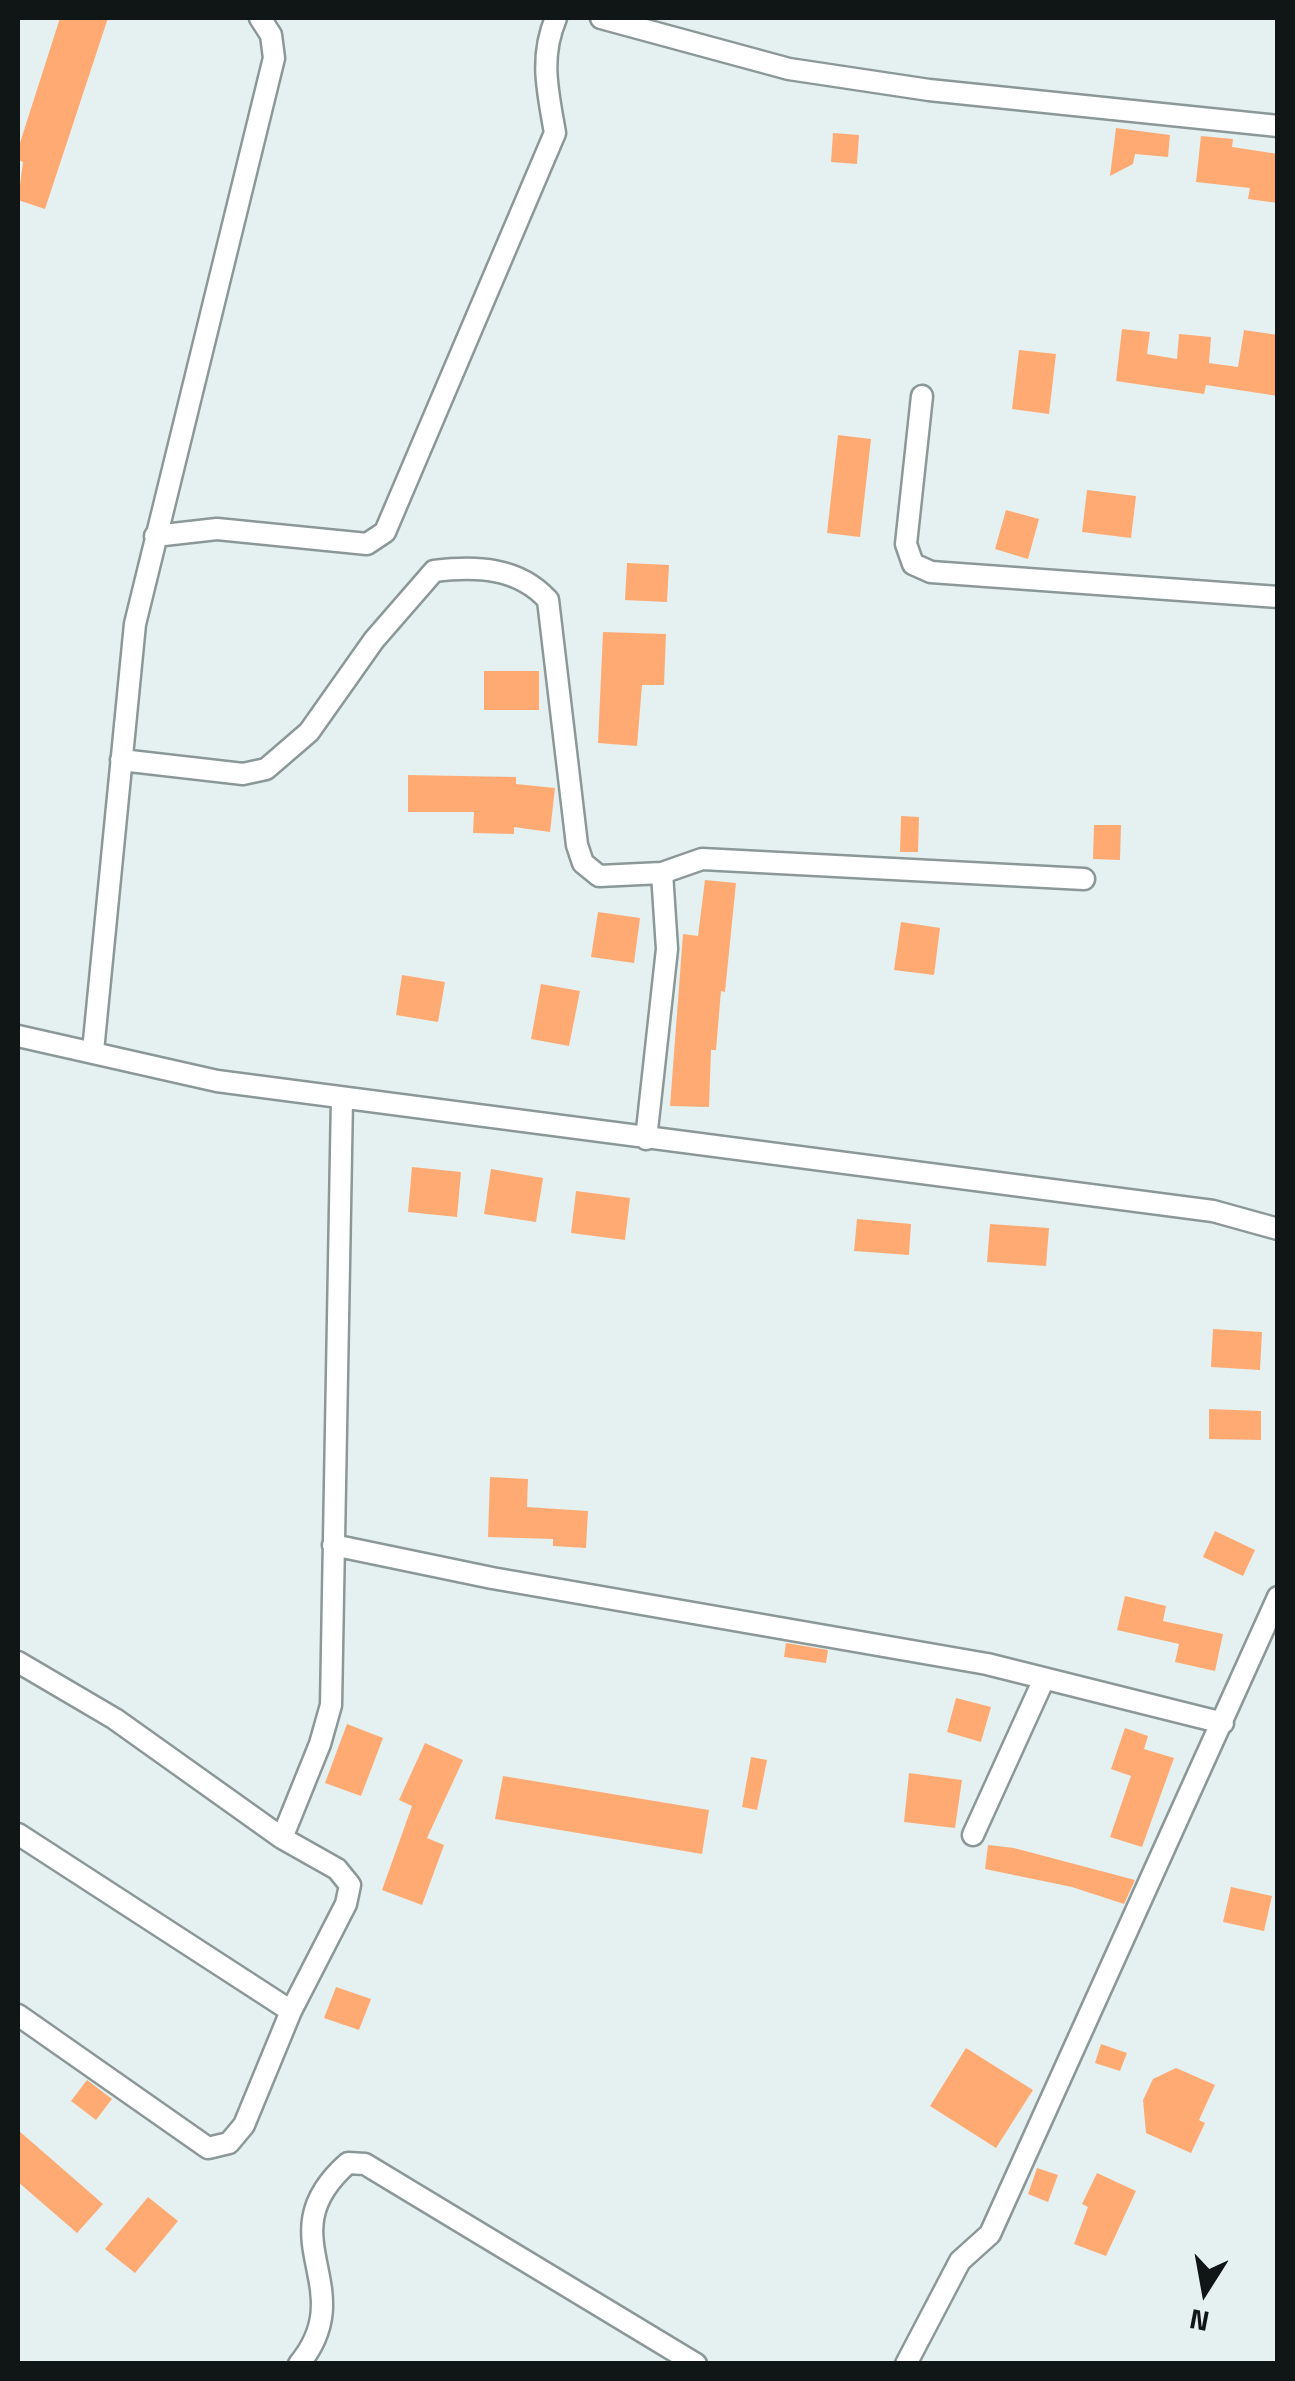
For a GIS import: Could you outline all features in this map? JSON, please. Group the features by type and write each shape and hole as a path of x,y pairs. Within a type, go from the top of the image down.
{"street":[{"path":"93,1051 134,624 274,58 271,35 260,18"},
{"path":"154,536 217,530 367,544 385,532 555,133 544,73 547,38 556,18"},
{"path":"601,18 789,70 929,90 1278,126"},
{"path":"922,396 906,544 913,564 931,572 1278,597"},
{"path":"122,760 244,774 266,769 309,732 403,603 434,571 467,568 515,574 535,585 548,600 565,751 583,863 598,876 662,873 702,859 1084,879"},
{"path":"646,1138 667,949 662,873"},
{"path":"18,1036 217,1081 1213,1212 1278,1229"},
{"path":"282,1838 331,1705 342,1098"},
{"path":"333,1544 510,1582 987,1664 1223,1723"},
{"path":"906,2364 960,2261 990,2234 1278,1597"},
{"path":"18,1662 115,1719 282,1838 338,1869 350,1885 346,1904 291,2011 244,2126 229,2143 208,2148 18,2015"},
{"path":"973,1835 1044,1678"},
{"path":"18,1834 291,2011"},
{"path":"299,2364 316,2344 323,2324 321,2275 310,2229 320,2196 348,2163 365,2164 696,2364"}],"building":[{"path":"60,18 108,18 45,209 18,200 23,162 18,160 18,149"},
{"path":"1116,128 1170,135 1168,157 1135,154 1133,164 1110,176"},
{"path":"833,133 859,135 857,164 831,162"},
{"path":"1201,136 1233,139 1232,147 1278,154 1278,203 1248,199 1250,188 1196,182"},
{"path":"1122,329 1150,332 1147,354 1177,359 1179,334 1211,337 1209,363 1238,367 1244,330 1278,335 1278,396 1206,385 1204,394 1116,381"},
{"path":"1019,350 1056,354 1049,414 1012,409"},
{"path":"838,435 871,439 860,537 827,533"},
{"path":"1087,490 1136,496 1131,538 1082,532"},
{"path":"1006,510 1039,519 1028,559 995,549"},
{"path":"627,563 669,565 667,602 625,600"},
{"path":"603,632 666,634 664,685 642,685 637,746 598,743"},
{"path":"484,671 539,671 539,710 484,710"},
{"path":"408,775 516,777 516,784 555,788 550,832 514,827 514,834 473,833 474,812 408,812"},
{"path":"901,816 919,817 918,852 900,852"},
{"path":"1094,825 1121,825 1120,860 1093,859"},
{"path":"705,880 736,883 725,992 721,991 716,1050 711,1050 709,1107 670,1106 683,934 698,936"},
{"path":"598,912 640,918 634,963 591,957"},
{"path":"901,922 940,928 934,975 894,970"},
{"path":"402,975 445,982 438,1022 396,1015"},
{"path":"541,984 580,991 569,1046 531,1039"},
{"path":"412,1167 461,1172 457,1217 408,1212"},
{"path":"491,1169 543,1178 536,1222 484,1214"},
{"path":"576,1191 630,1198 625,1240 571,1233"},
{"path":"857,1219 911,1224 909,1255 854,1251"},
{"path":"990,1224 1049,1228 1046,1266 987,1262"},
{"path":"1213,1329 1262,1332 1260,1370 1211,1367"},
{"path":"1209,1409 1261,1411 1261,1440 1209,1439"},
{"path":"490,1477 528,1479 527,1507 588,1511 586,1548 553,1546 553,1539 488,1537"},
{"path":"1215,1531 1255,1550 1243,1576 1203,1557"},
{"path":"1125,1596 1166,1606 1163,1621 1223,1634 1215,1671 1175,1662 1179,1644 1117,1630"},
{"path":"786,1643 828,1650 826,1663 784,1657"},
{"path":"956,1698 991,1707 981,1742 947,1732"},
{"path":"347,1724 383,1738 361,1796 325,1783"},
{"path":"1125,1728 1148,1736 1144,1749 1174,1758 1142,1847 1110,1837 1131,1776 1111,1769"},
{"path":"425,1743 463,1760 427,1838 444,1845 422,1905 382,1890 412,1806 399,1800"},
{"path":"751,1757 767,1760 757,1810 742,1807"},
{"path":"909,1773 962,1780 955,1828 904,1822"},
{"path":"503,1776 709,1810 702,1854 495,1819"},
{"path":"988,1845 1014,1848 1135,1880 1124,1904 1072,1887 985,1869"},
{"path":"1231,1887 1272,1896 1264,1931 1223,1922"},
{"path":"336,1987 371,1999 359,2030 324,2018"},
{"path":"1101,2044 1127,2053 1120,2071 1095,2063"},
{"path":"966,2048 1033,2090 996,2148 930,2106"},
{"path":"1176,2068 1215,2085 1199,2120 1205,2123 1191,2153 1146,2133 1143,2100 1153,2079"},
{"path":"87,2080 112,2099 96,2120 71,2101"},
{"path":"18,2130 103,2204 77,2233 18,2182"},
{"path":"1037,2168 1058,2175 1048,2202 1028,2194"},
{"path":"1097,2173 1136,2191 1106,2256 1074,2244 1088,2207 1082,2204"},
{"path":"148,2197 178,2221 135,2273 105,2249"}]}
